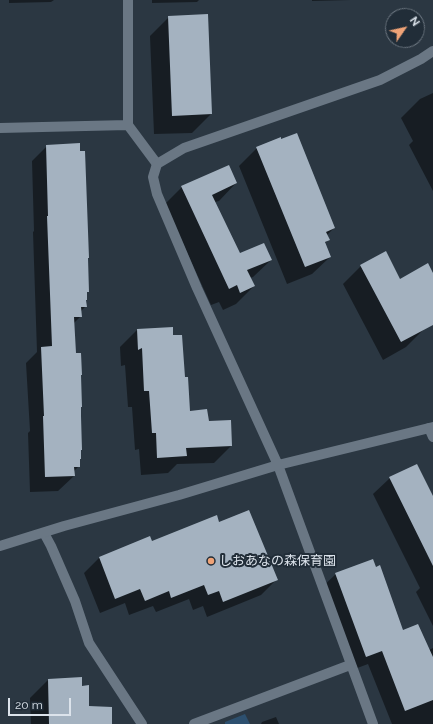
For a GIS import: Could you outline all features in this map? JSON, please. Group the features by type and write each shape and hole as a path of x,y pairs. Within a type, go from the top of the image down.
{"street":[{"path":"128,0 128,125 157,164"},
{"path":"373,724 350,665 278,465 197,288 157,194 154,177 157,164 184,148 380,80 421,59 433,51"},
{"path":"0,128 128,125"},
{"path":"0,546 64,526 179,495 278,465 432,431"},
{"path":"44,533 74,601 89,643 142,724"},
{"path":"194,724 350,665"}],"shaded area":[{"path":"245,714 250,724 225,724 225,722"}],"building":[{"path":"208,14 212,114 172,116 168,16"},
{"path":"297,133 335,228 326,232 330,240 325,242 331,257 305,267 256,147 281,137 281,139"},
{"path":"80,143 80,151 85,151 89,258 89,292 87,292 87,307 81,307 82,317 74,317 76,353 81,353 82,450 80,467 74,467 75,476 45,477 41,347 52,346 46,145"},
{"path":"229,165 237,183 212,195 240,253 264,243 272,260 247,270 255,286 240,293 237,285 229,289 181,186"},
{"path":"386,251 400,279 428,263 433,273 433,325 401,342 360,265"},
{"path":"173,327 173,335 182,335 185,377 188,377 190,411 207,409 209,421 231,420 232,446 186,448 187,456 157,458 156,433 152,433 149,391 144,391 142,348 138,350 137,329"},
{"path":"417,464 433,496 433,566 389,477"},
{"path":"249,510 278,580 223,602 219,591 208,595 204,585 171,598 169,591 145,601 140,589 115,599 99,557 150,536 152,541 217,515 219,522"},
{"path":"373,559 376,567 380,565 403,630 418,624 433,657 433,700 405,711 382,651 366,657 335,573"},
{"path":"82,677 82,686 89,685 89,706 112,707 112,724 49,724 48,679"}],"place":[{"name":"しおあなの森保育園","path":"211,561"}]}
